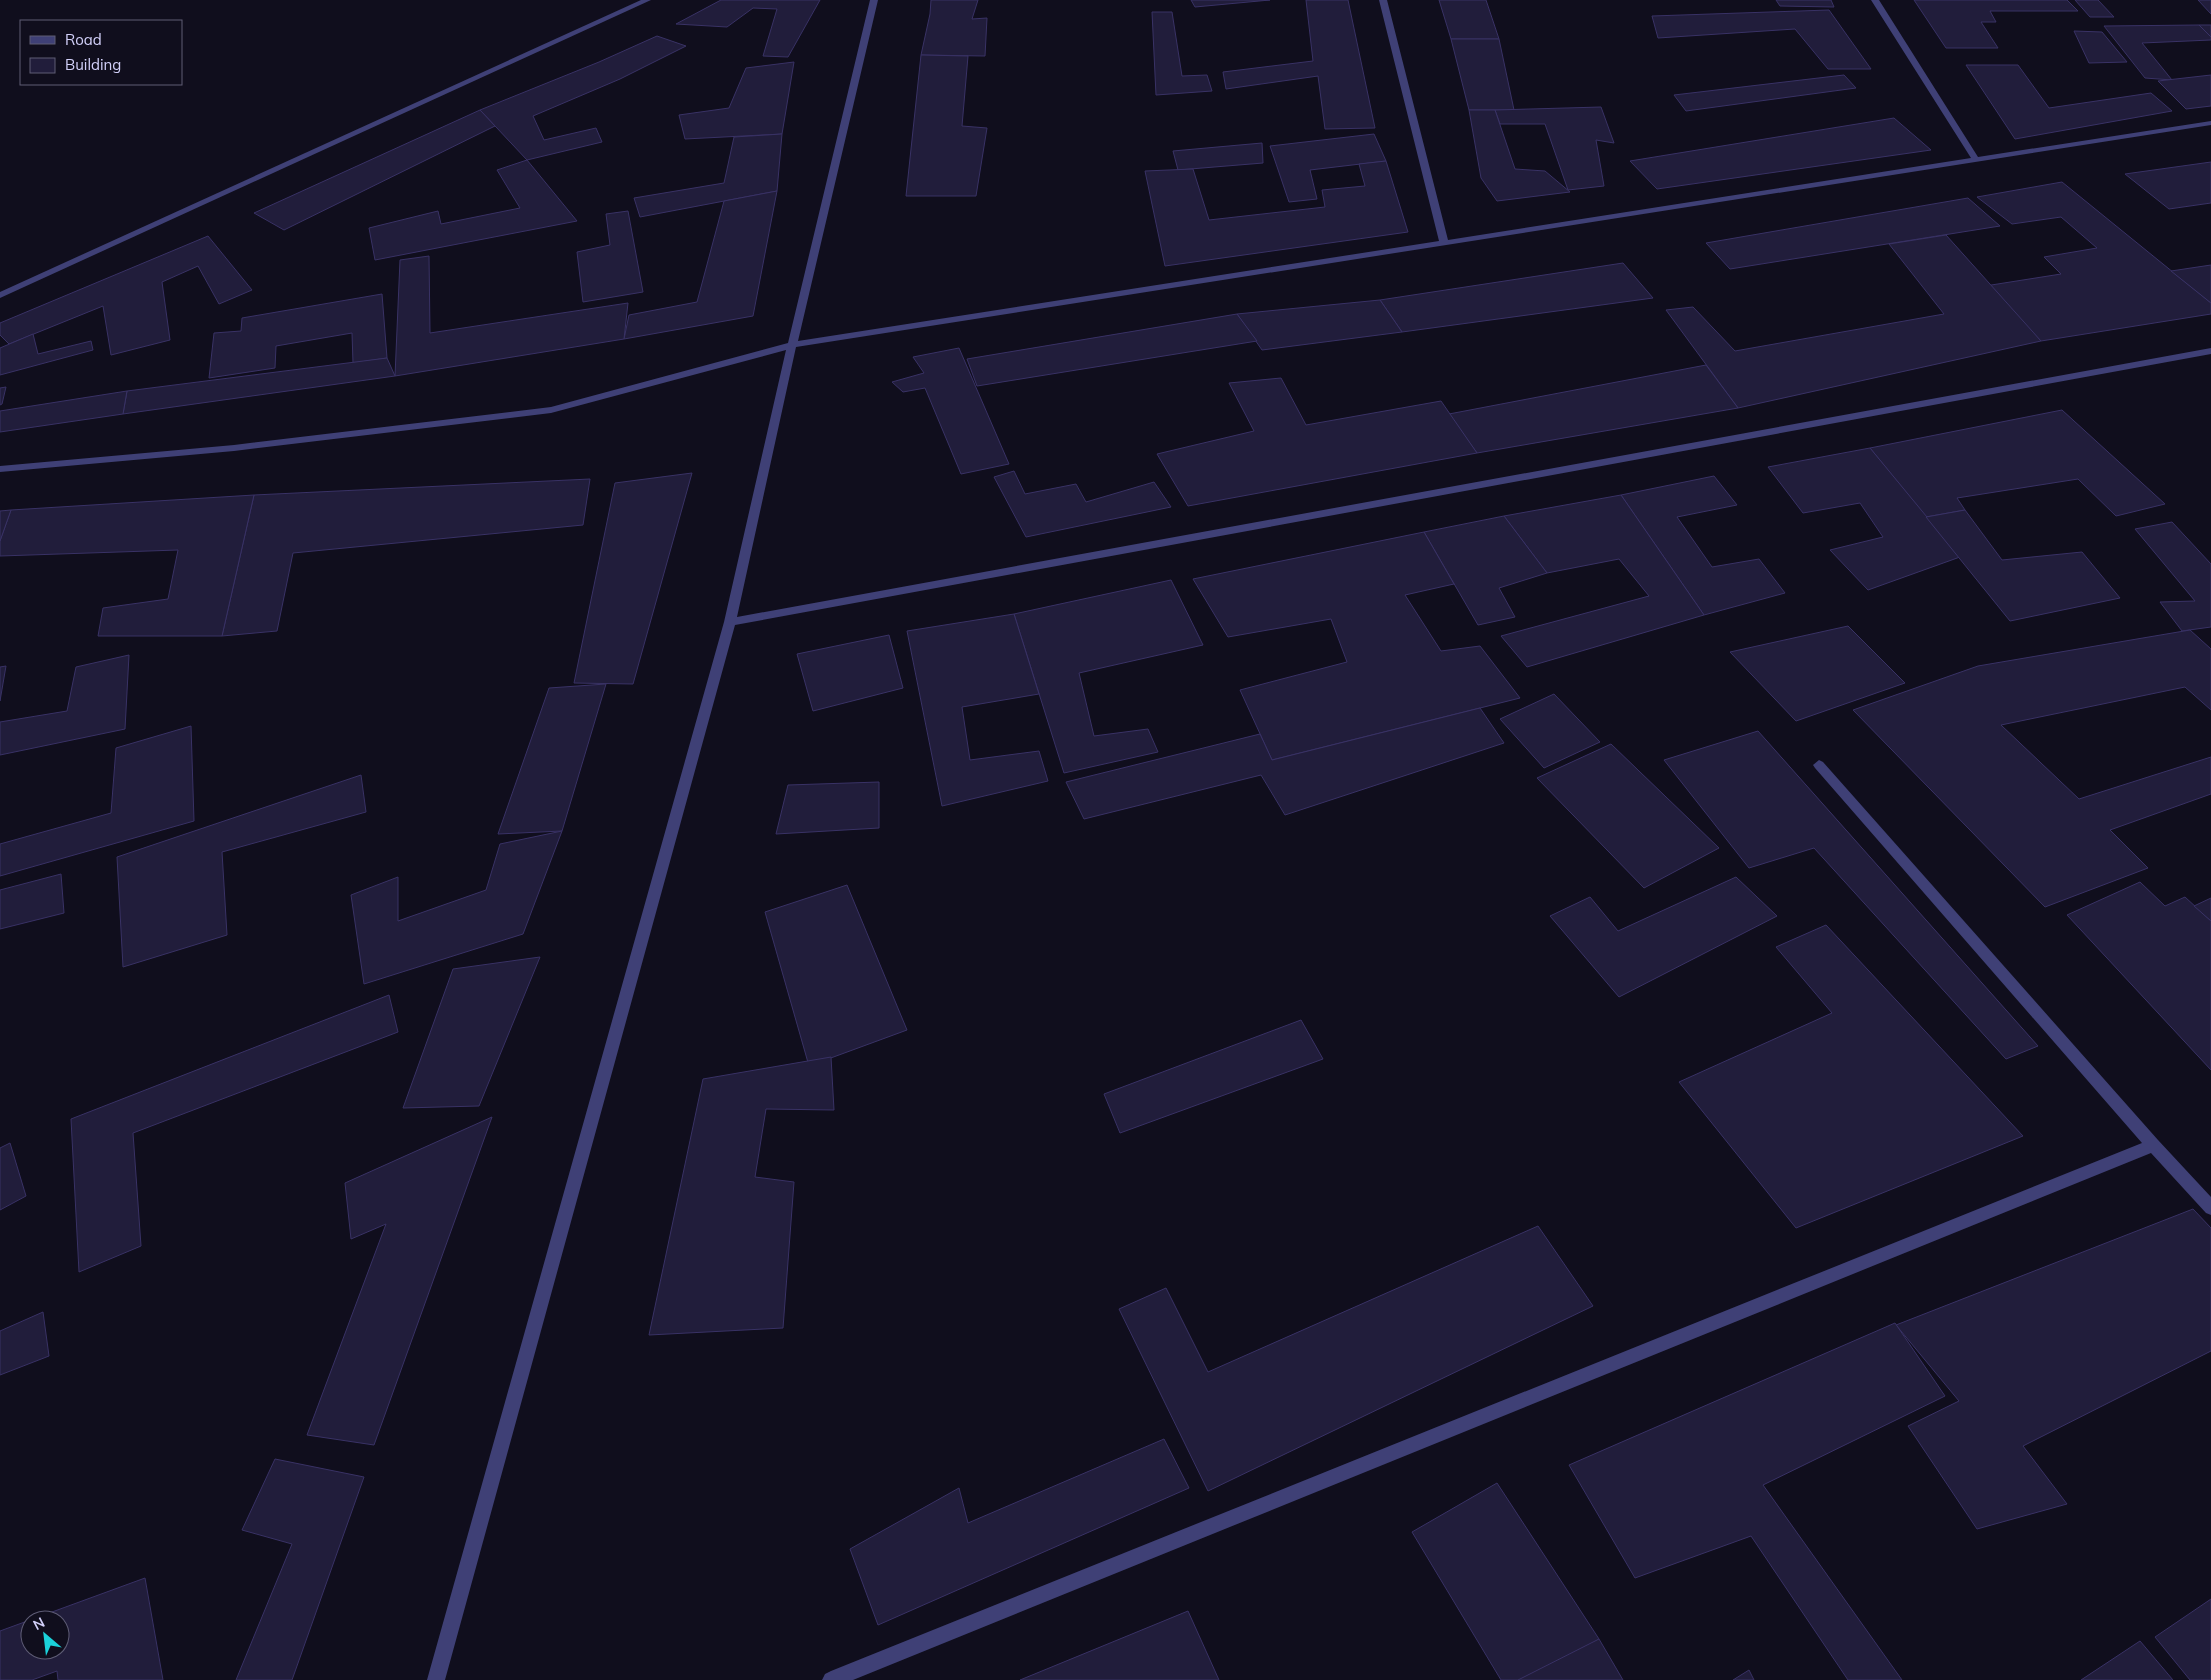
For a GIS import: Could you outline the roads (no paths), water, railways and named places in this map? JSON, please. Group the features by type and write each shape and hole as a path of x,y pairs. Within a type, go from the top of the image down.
{"street":[{"path":"0,295 647,0"},
{"path":"436,1680 730,622 792,345 874,0"},
{"path":"1383,0 1444,243"},
{"path":"1875,0 1976,160"},
{"path":"0,469 234,448 551,410 792,345 2211,123"},
{"path":"730,622 2211,351"},
{"path":"1819,764 2152,1145 2211,1208"},
{"path":"831,1680 2152,1145"}]}
